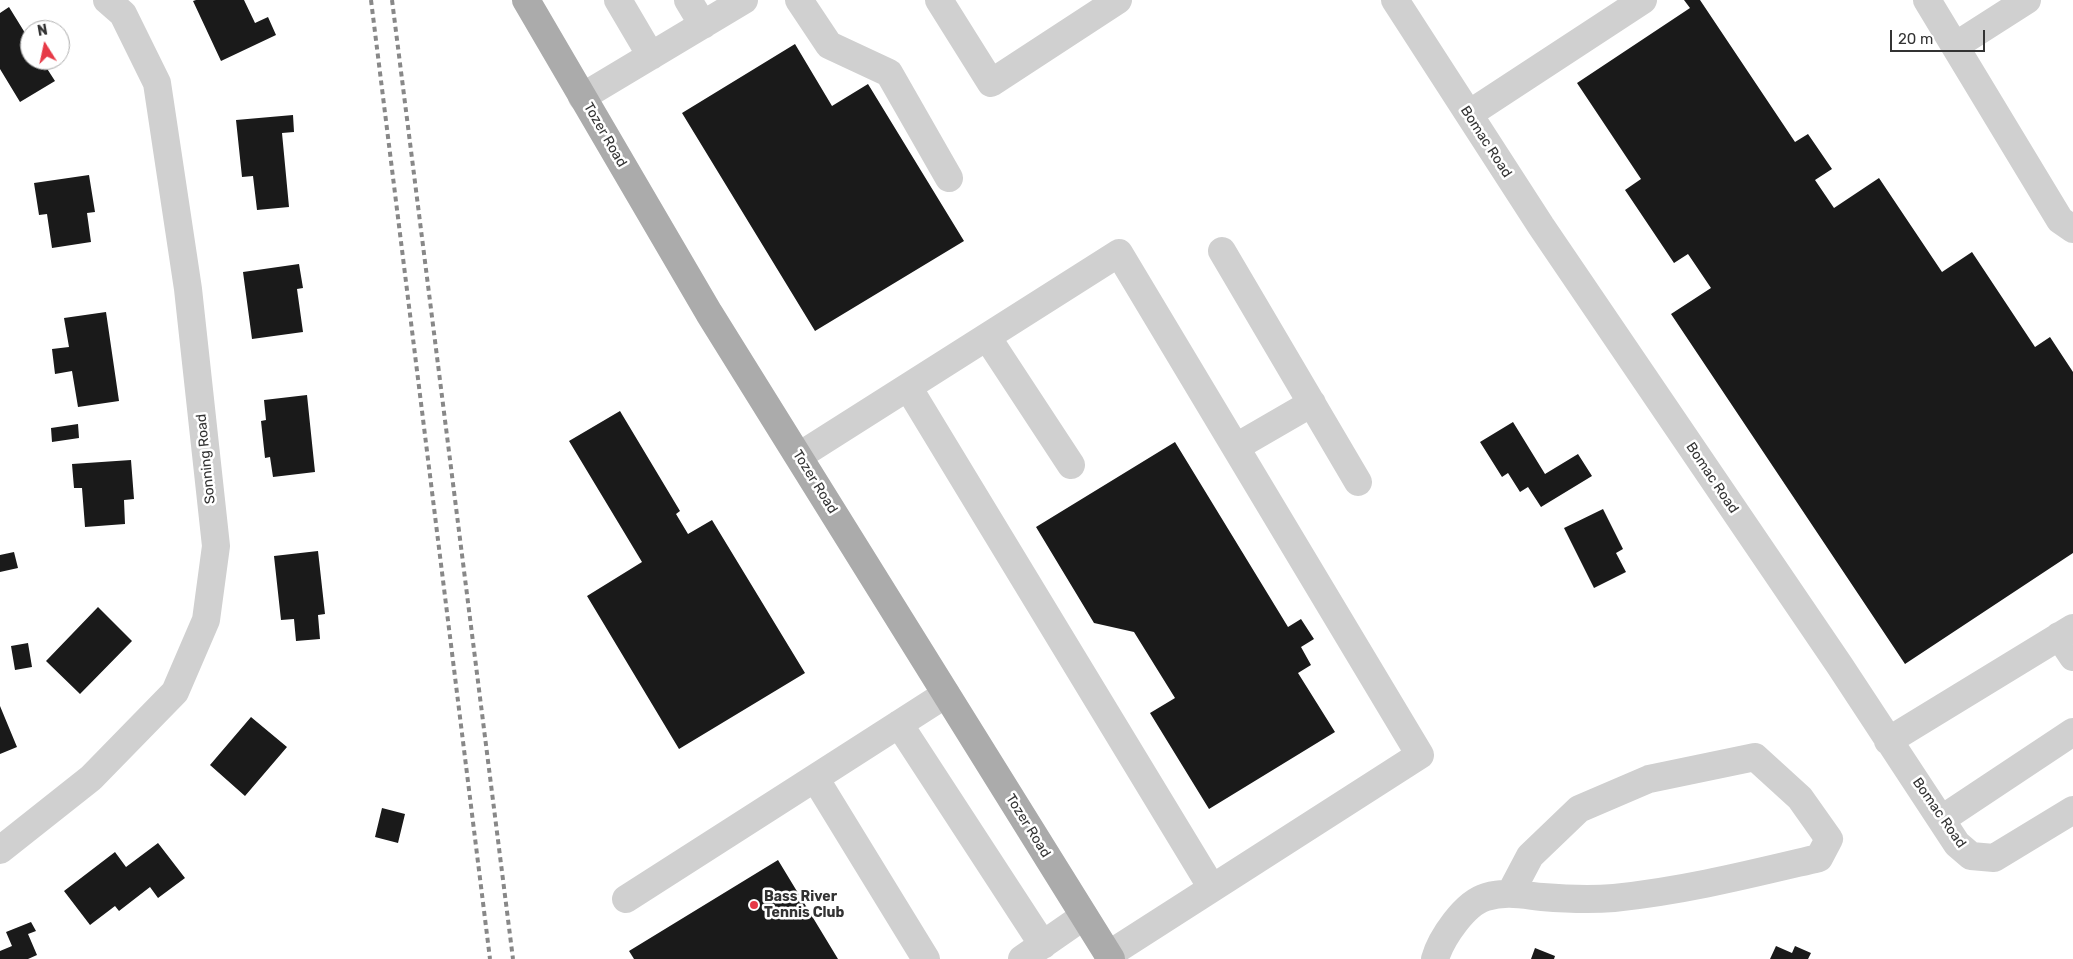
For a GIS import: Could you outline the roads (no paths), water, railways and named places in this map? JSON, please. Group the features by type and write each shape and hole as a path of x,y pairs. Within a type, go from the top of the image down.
{"main road":[{"name":"Tozer Road","path":"526,0 704,304 1109,957"}],"street":[{"name":"Sonning Road","path":"0,850 91,778 174,692 206,620 215,556 216,546 188,289 156,83 123,14 107,0"},
{"path":"618,0 651,56"},
{"path":"688,0 703,25"},
{"path":"582,97 744,0"},
{"path":"799,0 829,45 889,74 949,178"},
{"path":"939,0 991,83 1118,0"},
{"name":"Bomac Road","path":"1395,0 1541,226 1840,666 1957,844 1971,856 1994,858 2073,810"},
{"path":"1468,114 1643,0"},
{"path":"1927,0 2060,220 2073,230"},
{"path":"1955,46 2027,0"},
{"path":"1222,251 1358,482"},
{"path":"798,456 1120,253 1420,755 1212,888 1109,957"},
{"path":"987,337 1071,465"},
{"path":"908,387 1212,888"},
{"path":"1236,448 1312,403"},
{"path":"1888,741 2068,640"},
{"path":"626,899 946,694"},
{"path":"899,724 1032,952 1084,916"},
{"path":"1942,819 2073,732"},
{"path":"1435,959 1438,949 1465,910 1485,897 1511,892 1567,898 1613,898 1688,888 1819,858 1829,839 1800,798 1755,757 1649,779 1579,809 1530,856 1511,892"},
{"path":"814,778 926,959"}],"railway":[{"path":"371,0 490,959"},
{"path":"392,0 513,959"}],"place":[{"name":"Bass River Tennis Club","path":"754,905"}]}
